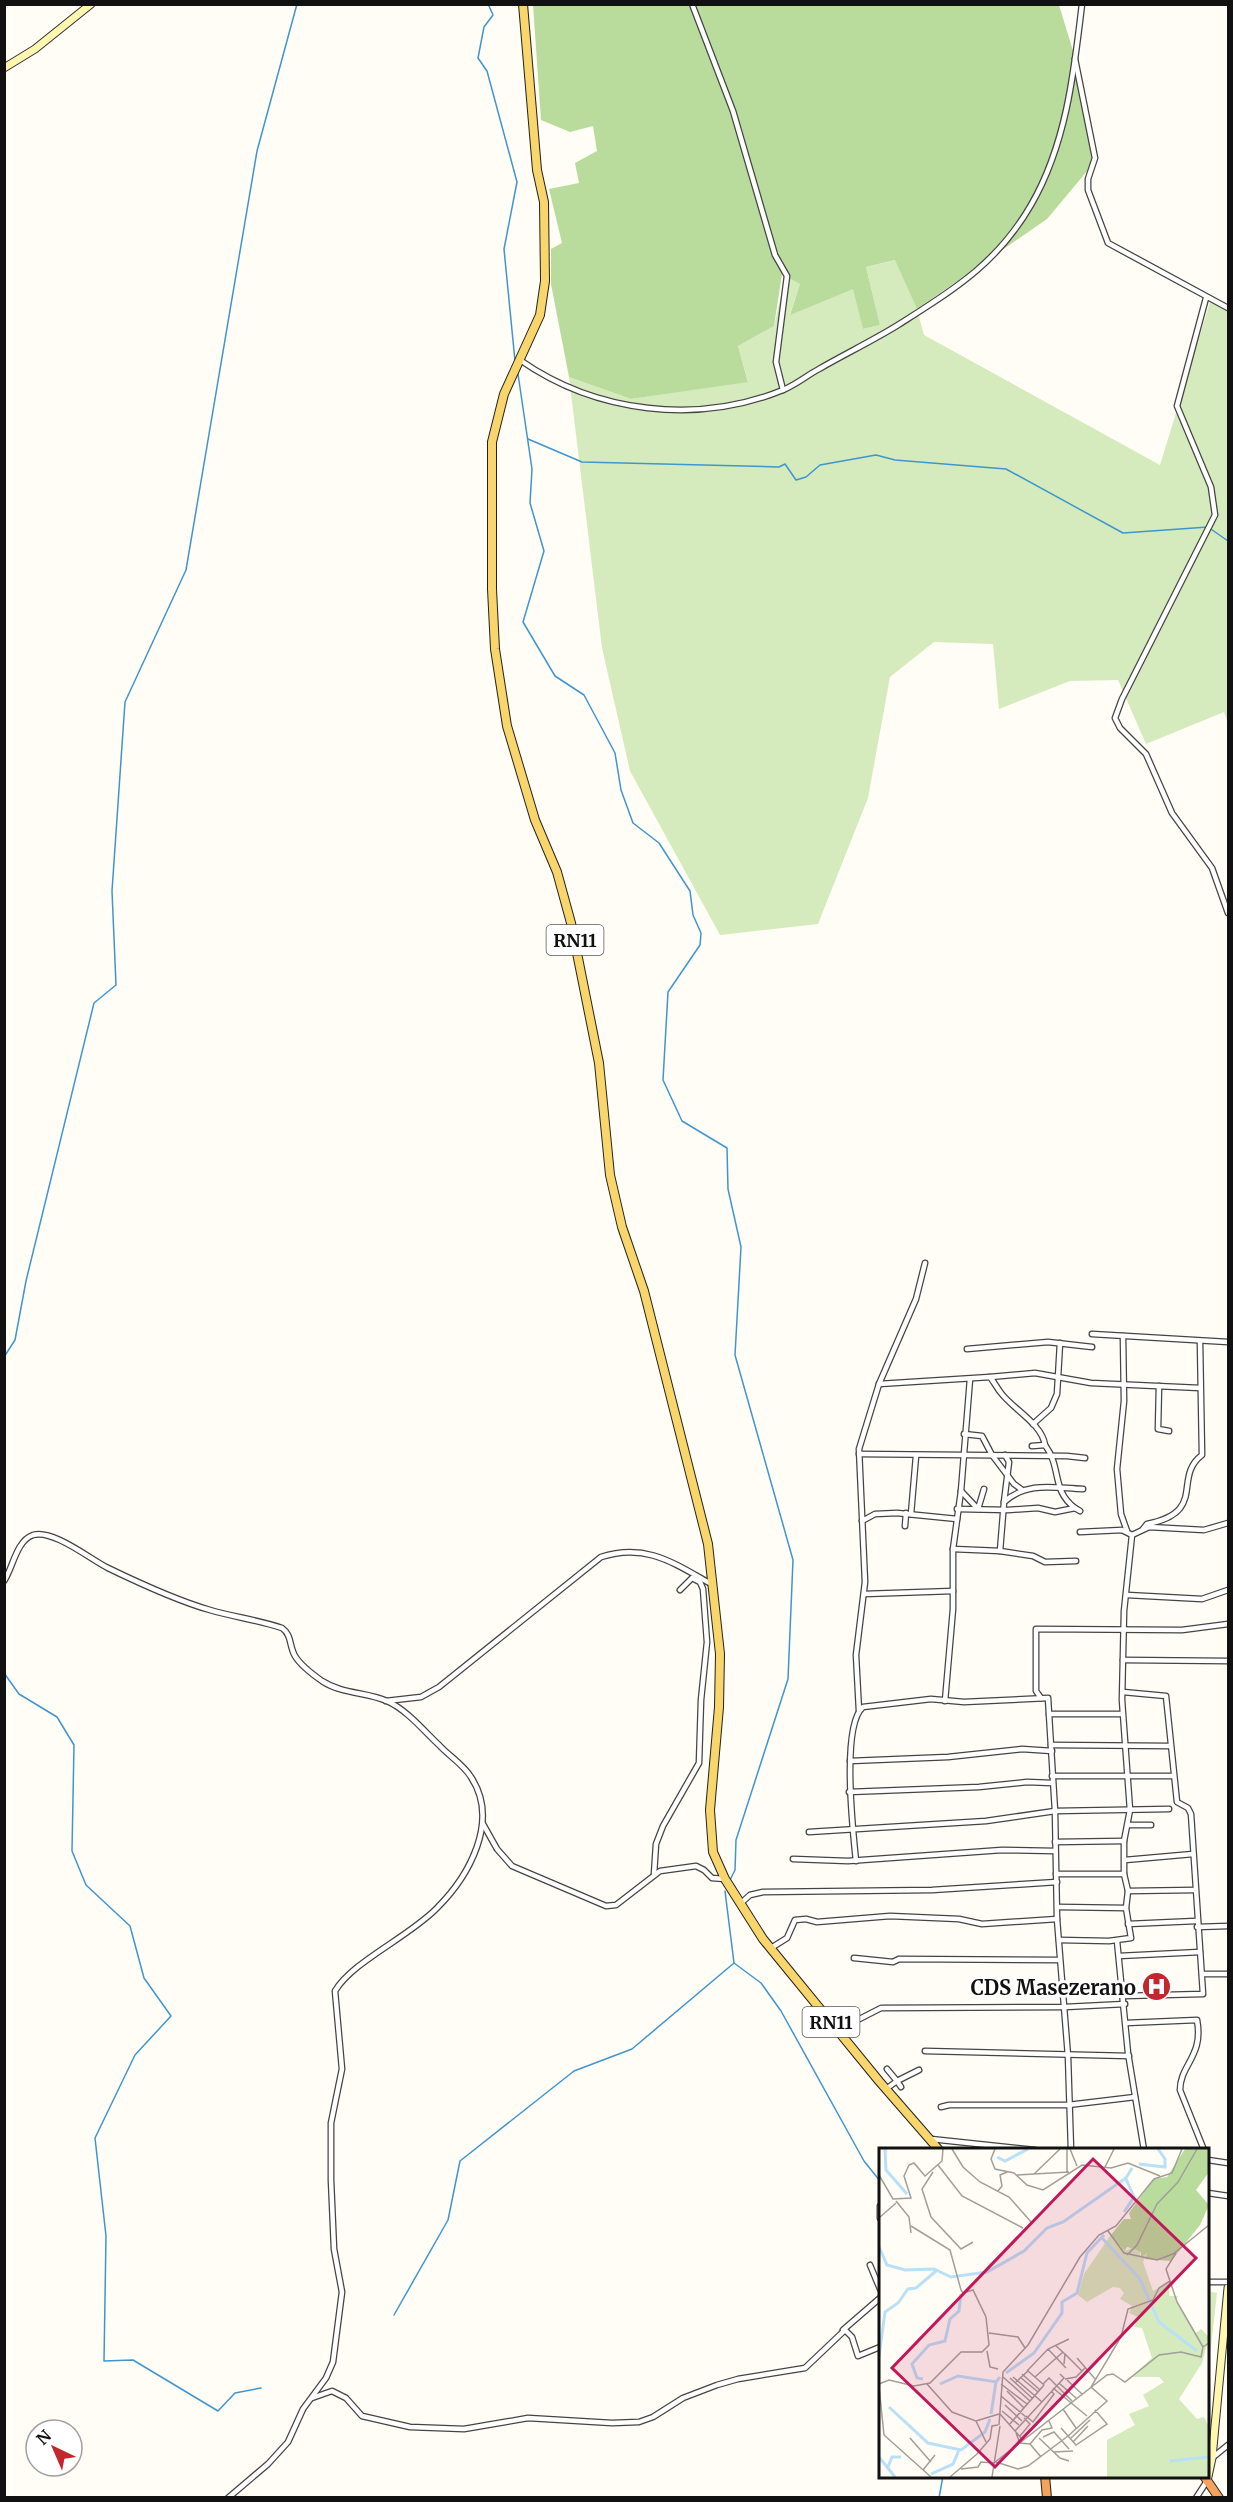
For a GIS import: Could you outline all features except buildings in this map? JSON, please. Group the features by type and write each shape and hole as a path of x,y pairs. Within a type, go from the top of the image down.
{"highway":[{"path":"1045,2478 1047,2498"},
{"path":"1205,2479 1219,2498"}],"main road":[{"path":"4,68 35,49 91,4"},
{"name":"RN11","path":"523,4 537,170 544,202 545,280 540,315 500,406 492,442 492,589 499,687 518,766 535,820 556,872 571,922 599,1063 610,1175 622,1227 644,1290 699,1504 714,1586 720,1677 710,1825 715,1858 740,1904 771,1948 937,2148"},
{"path":"1209,2467 1212,2458 1228,2289"}],"street":[{"path":"693,4 733,111 775,255 786,273 776,362 783,390"},
{"path":"520,360 543,376 566,387 604,400 637,406 685,410 708,409 752,401 783,390 876,338 966,281 1002,248 1031,206 1052,162 1065,114 1082,4"},
{"path":"1074,56 1095,158 1088,179 1088,190 1108,243 1228,308"},
{"path":"1206,298 1177,406 1211,487 1215,514 1122,699 1115,718 1120,728 1146,754 1172,813 1212,867 1228,913"},
{"path":"856,1861 849,1792 854,1721 859,1711 856,1655 864,1594 858,1454 879,1384 916,1299 925,1263"},
{"path":"1092,1334 1228,1342"},
{"path":"1123,1336 1124,1401 1117,1468 1121,1514 1127,1531 1132,1535"},
{"path":"1143,1529 1147,1524 1168,1520 1185,1499 1192,1465 1202,1455 1200,1342"},
{"path":"1033,1424 1051,1408 1057,1394 1060,1343"},
{"path":"967,1349 1060,1343 1092,1347"},
{"path":"879,1384 1035,1373 1090,1383 1200,1388"},
{"path":"957,1509 1038,1508 1055,1512 1078,1510 1058,1489 1053,1456 1044,1440 1033,1424 1002,1394 990,1377"},
{"path":"945,1701 953,1591 953,1549 961,1491 970,1378"},
{"path":"1160,1386 1158,1430 1169,1431"},
{"path":"964,1434 982,1436 1007,1476 1021,1489"},
{"path":"1032,1446 1045,1445"},
{"path":"858,1454 963,1454 1085,1458"},
{"path":"905,1526 916,1455"},
{"path":"1000,1551 1009,1462 1005,1455"},
{"path":"1004,1502 1021,1489 1038,1485 1083,1490"},
{"path":"978,1509 984,1489"},
{"path":"961,1491 978,1509"},
{"path":"862,1521 875,1514 908,1514 957,1519"},
{"path":"1132,1535 1143,1529 1163,1526 1204,1530 1228,1523"},
{"path":"1080,1532 1127,1531"},
{"path":"4,1581 21,1545 31,1536 42,1534 65,1543 106,1567 165,1593 210,1610 282,1628 288,1634 295,1656 323,1682 346,1691 386,1701 405,1713 468,1773 479,1794 483,1824 497,1849 512,1866 596,1903 616,1905 654,1874 696,1866 712,1878 725,1879"},
{"path":"1059,1940 1117,1941 1131,1938 1126,1908 1128,1891 1124,1874 1124,1841 1130,1810 1122,1714 1123,1628 1132,1535"},
{"path":"953,1549 1000,1551 1033,1556 1045,1562 1076,1561"},
{"path":"386,1701 421,1697 440,1687 601,1557 628,1550 662,1557 714,1586"},
{"path":"654,1874 656,1844 663,1826 688,1786 692,1772 699,1763 701,1700 707,1642 703,1589 700,1582 692,1578 680,1590"},
{"path":"1127,1595 1202,1599 1228,1590"},
{"path":"864,1594 953,1591"},
{"path":"1041,1698 1036,1691 1036,1629 1182,1629 1228,1624"},
{"path":"1123,1660 1228,1661"},
{"path":"1123,1692 1166,1696 1177,1802 1188,1808 1191,1814 1194,1890 1203,1994 1124,1996"},
{"path":"859,1711 871,1706 914,1700 1048,1698 1055,1811 1059,1960 1065,2007 1071,2148"},
{"path":"1049,1714 1122,1714"},
{"path":"850,1761 948,1757 1022,1749 1125,1745 1170,1746"},
{"path":"1052,1776 1128,1778 1173,1776"},
{"path":"849,1792 979,1787 1027,1782 1052,1783"},
{"path":"809,1832 986,1821 1055,1811 1169,1809"},
{"path":"228,2498 268,2464 288,2442 310,2399 330,2370 342,2280 335,2259 332,2232 331,2123 342,2069 335,1991 348,1974 411,1932 440,1906 471,1862 483,1824"},
{"path":"1128,1825 1151,1825"},
{"path":"1055,1842 1124,1841"},
{"path":"793,1859 856,1861 1002,1850 1055,1851"},
{"path":"1125,1860 1193,1854"},
{"path":"1056,1874 1124,1874"},
{"path":"740,1904 750,1895 762,1892 932,1890 1057,1882"},
{"path":"1128,1891 1194,1890"},
{"path":"1058,1907 1126,1908"},
{"path":"771,1948 787,1938 795,1920 806,1918 817,1922 890,1916 959,1919 982,1924 1057,1919"},
{"path":"1128,1924 1228,1926"},
{"path":"1117,1941 1129,2056 1144,2148"},
{"path":"1119,1956 1200,1952"},
{"path":"854,1958 894,1962 899,1959 1059,1960"},
{"path":"1202,1974 1228,1974"},
{"path":"838,2030 881,2008 1065,2007 1125,2004"},
{"path":"1126,2023 1197,2020 1200,2035 1180,2090 1203,2148"},
{"path":"925,2051 1129,2056"},
{"path":"887,2068 901,2087"},
{"path":"886,2089 919,2070"},
{"path":"941,2107 1068,2104 1135,2097"},
{"path":"929,2138 1017,2148"},
{"path":"1209,2159 1228,2163"},
{"path":"1209,2193 1228,2196"},
{"path":"870,2265 879,2287"},
{"path":"1209,2282 1228,2282"},
{"path":"310,2399 332,2391 346,2398 362,2416 404,2426 434,2429 476,2428 528,2418 612,2423 639,2421 653,2417 683,2398 717,2385 738,2379 805,2368 879,2299"},
{"path":"842,2331 849,2332 858,2356 879,2347"},
{"path":"1223,2334 1228,2343"},
{"path":"1212,2458 1228,2445"},
{"path":"1196,2498 1205,2479"}],"green space":[{"path":"533,5 1059,5 1073,51 1093,164 1047,219 917,309 895,260 866,267 880,325 863,329 853,289 790,315 800,284 782,274 774,326 738,346 748,382 631,399 569,377 551,284 551,249 562,243 549,189 579,183 575,163 597,151 593,126 570,132 541,120"},
{"path":"896,260 917,309 924,335 1160,465 1210,302 1228,310 1228,459 1226,457 1228,460 1228,724 1224,712 1146,744 1118,680 1070,681 999,709 993,644 934,642 890,677 868,798 818,924 720,935 630,771 602,648 569,377 631,399 748,381 738,346 774,326 786,274 800,284 790,314 854,288 863,329 880,325 866,267"},
{"path":"1209,2291 1217,2293 1209,2364"}],"waterway":[{"path":"4,1357 15,1340 26,1281 94,1003 116,985 112,891 125,702 186,570 257,151 297,4"},
{"path":"488,4 493,15 484,27 478,58 487,71 517,182 504,249 515,361"},
{"path":"518,374 532,469 530,503 544,551 523,622 555,676 584,695 615,753 621,790 633,823 659,843 690,891 693,915 701,933 700,945 668,992 663,1080 682,1121 727,1148 728,1189 741,1247 735,1355 793,1560 788,1679 736,1840 735,1870 730,1880"},
{"path":"528,439 582,462 779,467 785,464 796,480 806,477 820,465 876,455 895,460 1006,469 1123,533 1208,527 1228,541"},
{"path":"4,1673 19,1694 57,1717 74,1745 72,1851 86,1885 130,1926 144,1978 171,2016 135,2055 95,2138 106,2236 104,2361 133,2360 218,2411 235,2393 261,2388"},
{"path":"394,2315 448,2220 460,2161 574,2071 632,2049 734,1963 725,1891"},
{"path":"734,1963 761,1983 781,2011 864,2161 879,2180"},
{"path":"939,2498 943,2478"}],"place":[{"name":"CDS Masezerano","path":"1157,1987"}]}
